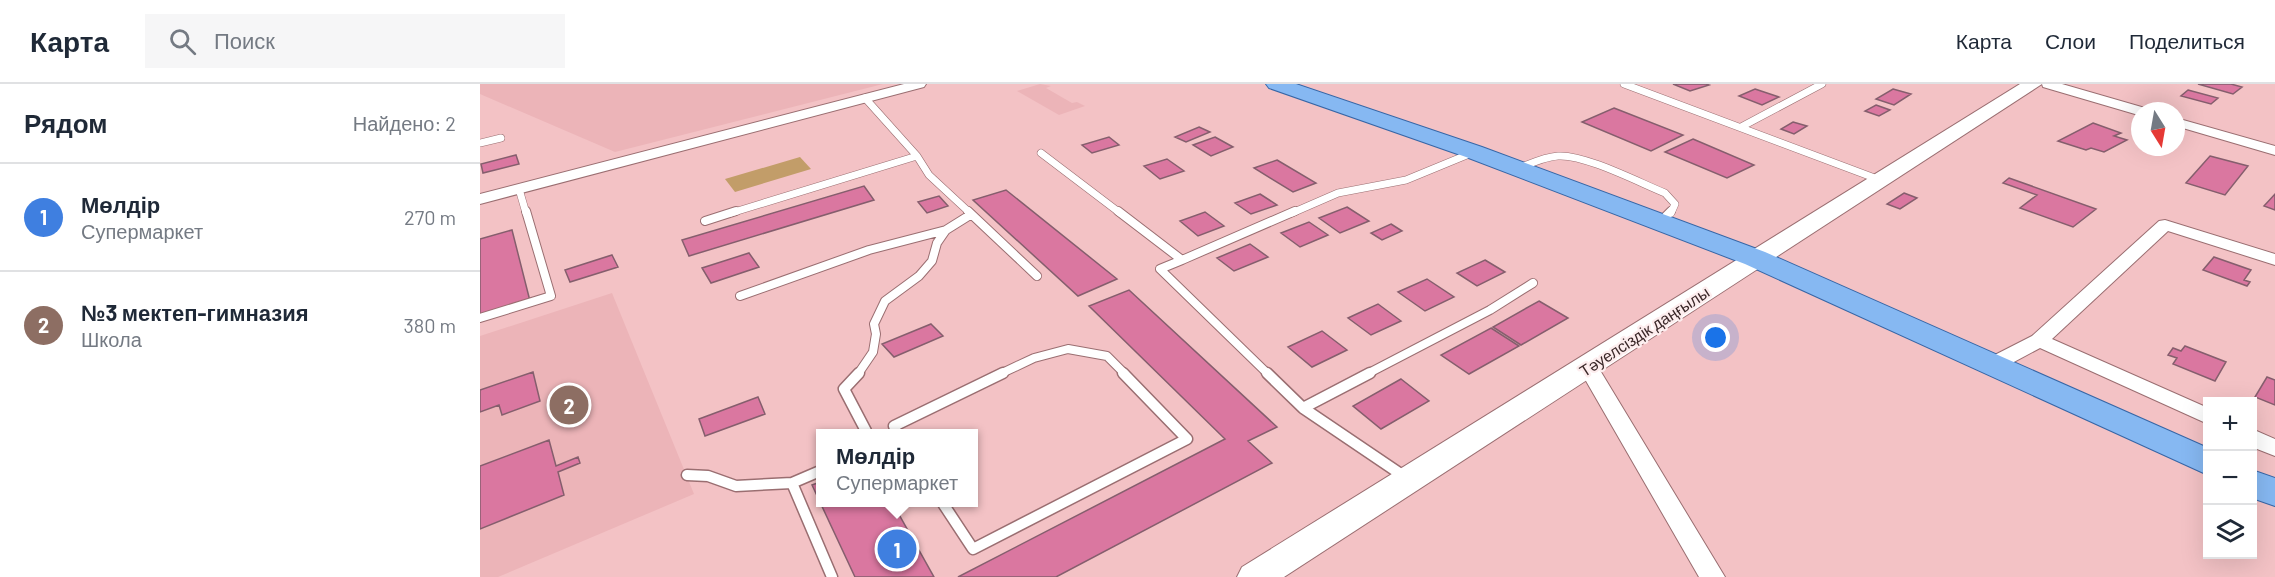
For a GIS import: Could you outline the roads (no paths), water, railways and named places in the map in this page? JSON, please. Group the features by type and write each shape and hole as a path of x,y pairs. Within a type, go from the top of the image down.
{"main road":[{"path":"1278,84 1474,152 1755,258 2203,461"},
{"path":"2257,485 2275,494"}],"street":[{"path":"480,199 919,84"},
{"name":"Тәуелсіздік даңғылы","path":"1255,577 1588,367 1755,258 2033,84"},
{"path":"2048,84 2131,108"},
{"path":"2185,125 2275,151"},
{"path":"1990,366 2039,340 2165,225 2275,260"},
{"path":"2039,340 2203,415"},
{"path":"1588,367 1712,577"},
{"path":"2257,440 2275,448"}],"lane":[{"path":"1624,84 1880,180"},
{"path":"1741,128 1822,84"},
{"path":"865,98 917,156 929,175 1037,276"},
{"path":"480,143 501,138"},
{"path":"1410,480 1303,408 1161,269 1338,194 1406,180 1474,152"},
{"path":"1041,153 1182,260"},
{"path":"705,221 917,156"},
{"path":"480,318 551,296 519,189"},
{"path":"865,429 844,389 865,367 876,348 878,335 874,324 885,301 920,276 932,261 937,243 946,231 970,215"},
{"path":"740,296 868,250 946,231"},
{"path":"1303,408 1490,310 1533,284"},
{"path":"895,429 894,426 1034,358 1068,349 1107,356 1187,439 973,549 945,507"},
{"path":"687,475 708,476 736,486 792,483 816,473"},
{"path":"792,483 832,577"}],"place":[{"name":"№3 мектеп-гимназия","path":"569,405"},
{"name":"Мөлдір","path":"897,549"}]}
